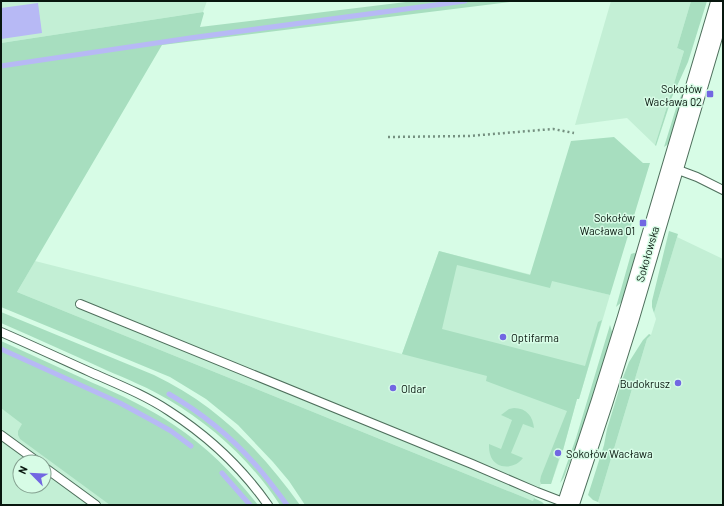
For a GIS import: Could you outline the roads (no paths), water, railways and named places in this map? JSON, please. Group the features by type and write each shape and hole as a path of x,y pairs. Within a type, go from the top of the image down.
{"street":[{"name":"Sokołowska","path":"568,504 602,402 722,1"}],"lane":[{"path":"673,168 697,177 723,190"},
{"path":"80,304 568,504"},
{"path":"1,332 110,380 148,398 168,410 209,440 242,473 268,505"},
{"path":"1,435 27,454"},
{"path":"52,473 96,505"}],"water":[{"path":"38,3 42,33 1,39 1,8"}],"waterway":[{"path":"1,66 190,38 465,1"},
{"path":"1,349 120,403 171,431 191,446"},
{"path":"169,394 192,408 224,433 262,472 287,505"},
{"path":"222,473 250,505"}],"place":[{"name":"Sokołów Wacława 02","path":"710,94"},
{"name":"Sokołów Wacława 01","path":"643,223"},
{"name":"Optifarma","path":"503,337"},
{"name":"Budokrusz","path":"678,383"},
{"name":"Oldar","path":"393,388"},
{"name":"Sokołów Wacława","path":"558,453"}]}
